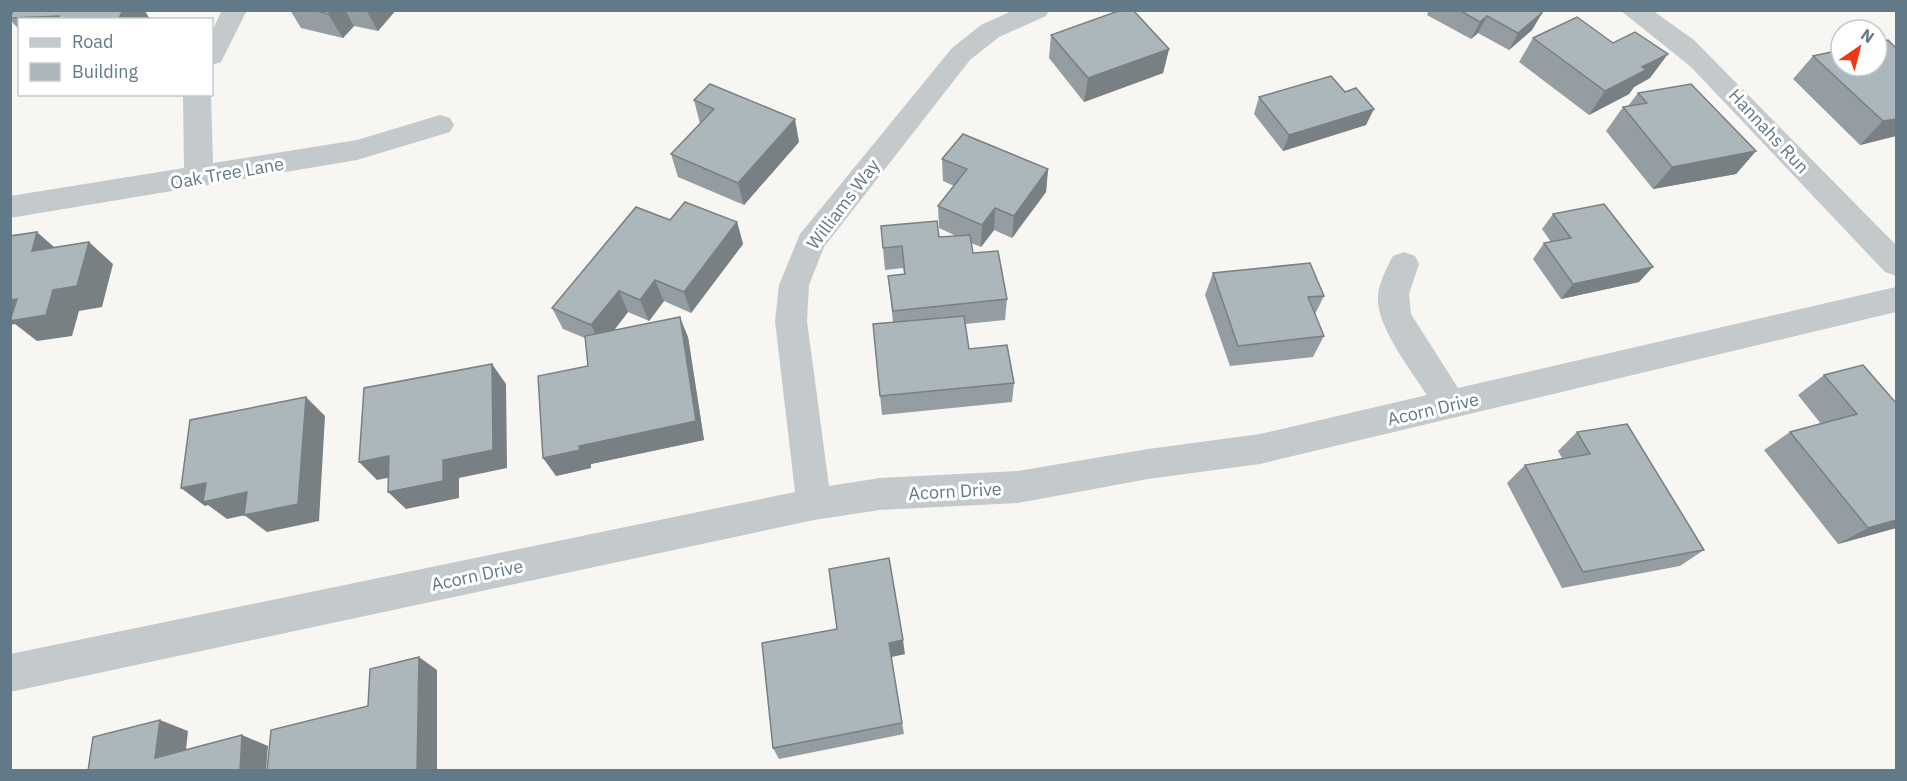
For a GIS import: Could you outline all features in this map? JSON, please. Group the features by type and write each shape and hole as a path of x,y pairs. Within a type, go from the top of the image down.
{"street":[{"path":"213,54 234,10"},
{"name":"Williams Way","path":"814,504 791,321 794,285 811,242 961,54 990,31 1037,10"},
{"name":"Hannahs Run","path":"1646,13 1720,79 1896,264"},
{"path":"197,96 199,178"},
{"name":"Oak Tree Lane","path":"10,207 199,178 357,150 440,125"},
{"path":"1404,264 1393,294 1395,316 1451,405"},
{"name":"Acorn Drive","path":"10,673 814,504 880,494 1018,488 1148,464 1260,449 1896,300"}],"building":[{"path":"14,10 123,10 119,18 58,18 59,16 10,18"},
{"path":"314,10 331,10 328,14"},
{"path":"1121,10 1133,10 1169,49 1088,78 1051,35"},
{"path":"1459,10 1538,10 1542,13 1518,33 1487,16 1480,22"},
{"path":"1577,17 1613,43 1635,32 1668,54 1642,67 1646,70 1605,91 1533,38"},
{"path":"1889,41 1896,48 1896,119 1883,121 1837,78 1889,78"},
{"path":"1829,53 1829,71 1813,56"},
{"path":"1331,76 1345,92 1356,88 1374,109 1289,135 1259,97"},
{"path":"710,84 795,119 738,183 671,154 714,109 694,100"},
{"path":"1691,84 1756,151 1672,167 1623,107 1647,103 1638,93"},
{"path":"963,134 1048,169 1014,216 995,208 982,225 938,206 967,169 942,159"},
{"path":"685,202 737,222 684,292 655,280 640,300 619,291 591,325 552,308 636,207 670,220"},
{"path":"1604,204 1653,267 1573,284 1544,243 1571,238 1553,214"},
{"path":"937,221 939,237 970,235 973,253 998,251 1007,299 893,311 888,276 905,274 902,246 883,248 881,226"},
{"path":"37,232 32,251 89,242 77,286 53,290 46,315 10,321 17,299 10,300 10,236"},
{"path":"1310,263 1324,296 1308,297 1324,336 1238,346 1213,273"},
{"path":"964,316 969,349 1007,345 1014,383 880,396 873,324"},
{"path":"680,317 696,421 579,446 580,450 543,458 538,376 588,366 585,336"},
{"path":"492,364 493,450 443,460 443,481 388,492 389,456 359,462 364,388"},
{"path":"1863,365 1896,403 1896,520 1868,528 1790,432 1857,414 1824,375"},
{"path":"306,397 298,504 244,515 247,492 203,502 206,483 181,488 190,420"},
{"path":"1627,424 1704,550 1583,572 1525,465 1590,454 1577,432"},
{"path":"889,558 903,640 889,643 902,723 773,748 762,643 837,629 829,569"},
{"path":"419,657 417,771 267,771 271,730 368,706 370,669"},
{"path":"160,720 155,758 242,735 240,771 88,771 93,737"}]}
